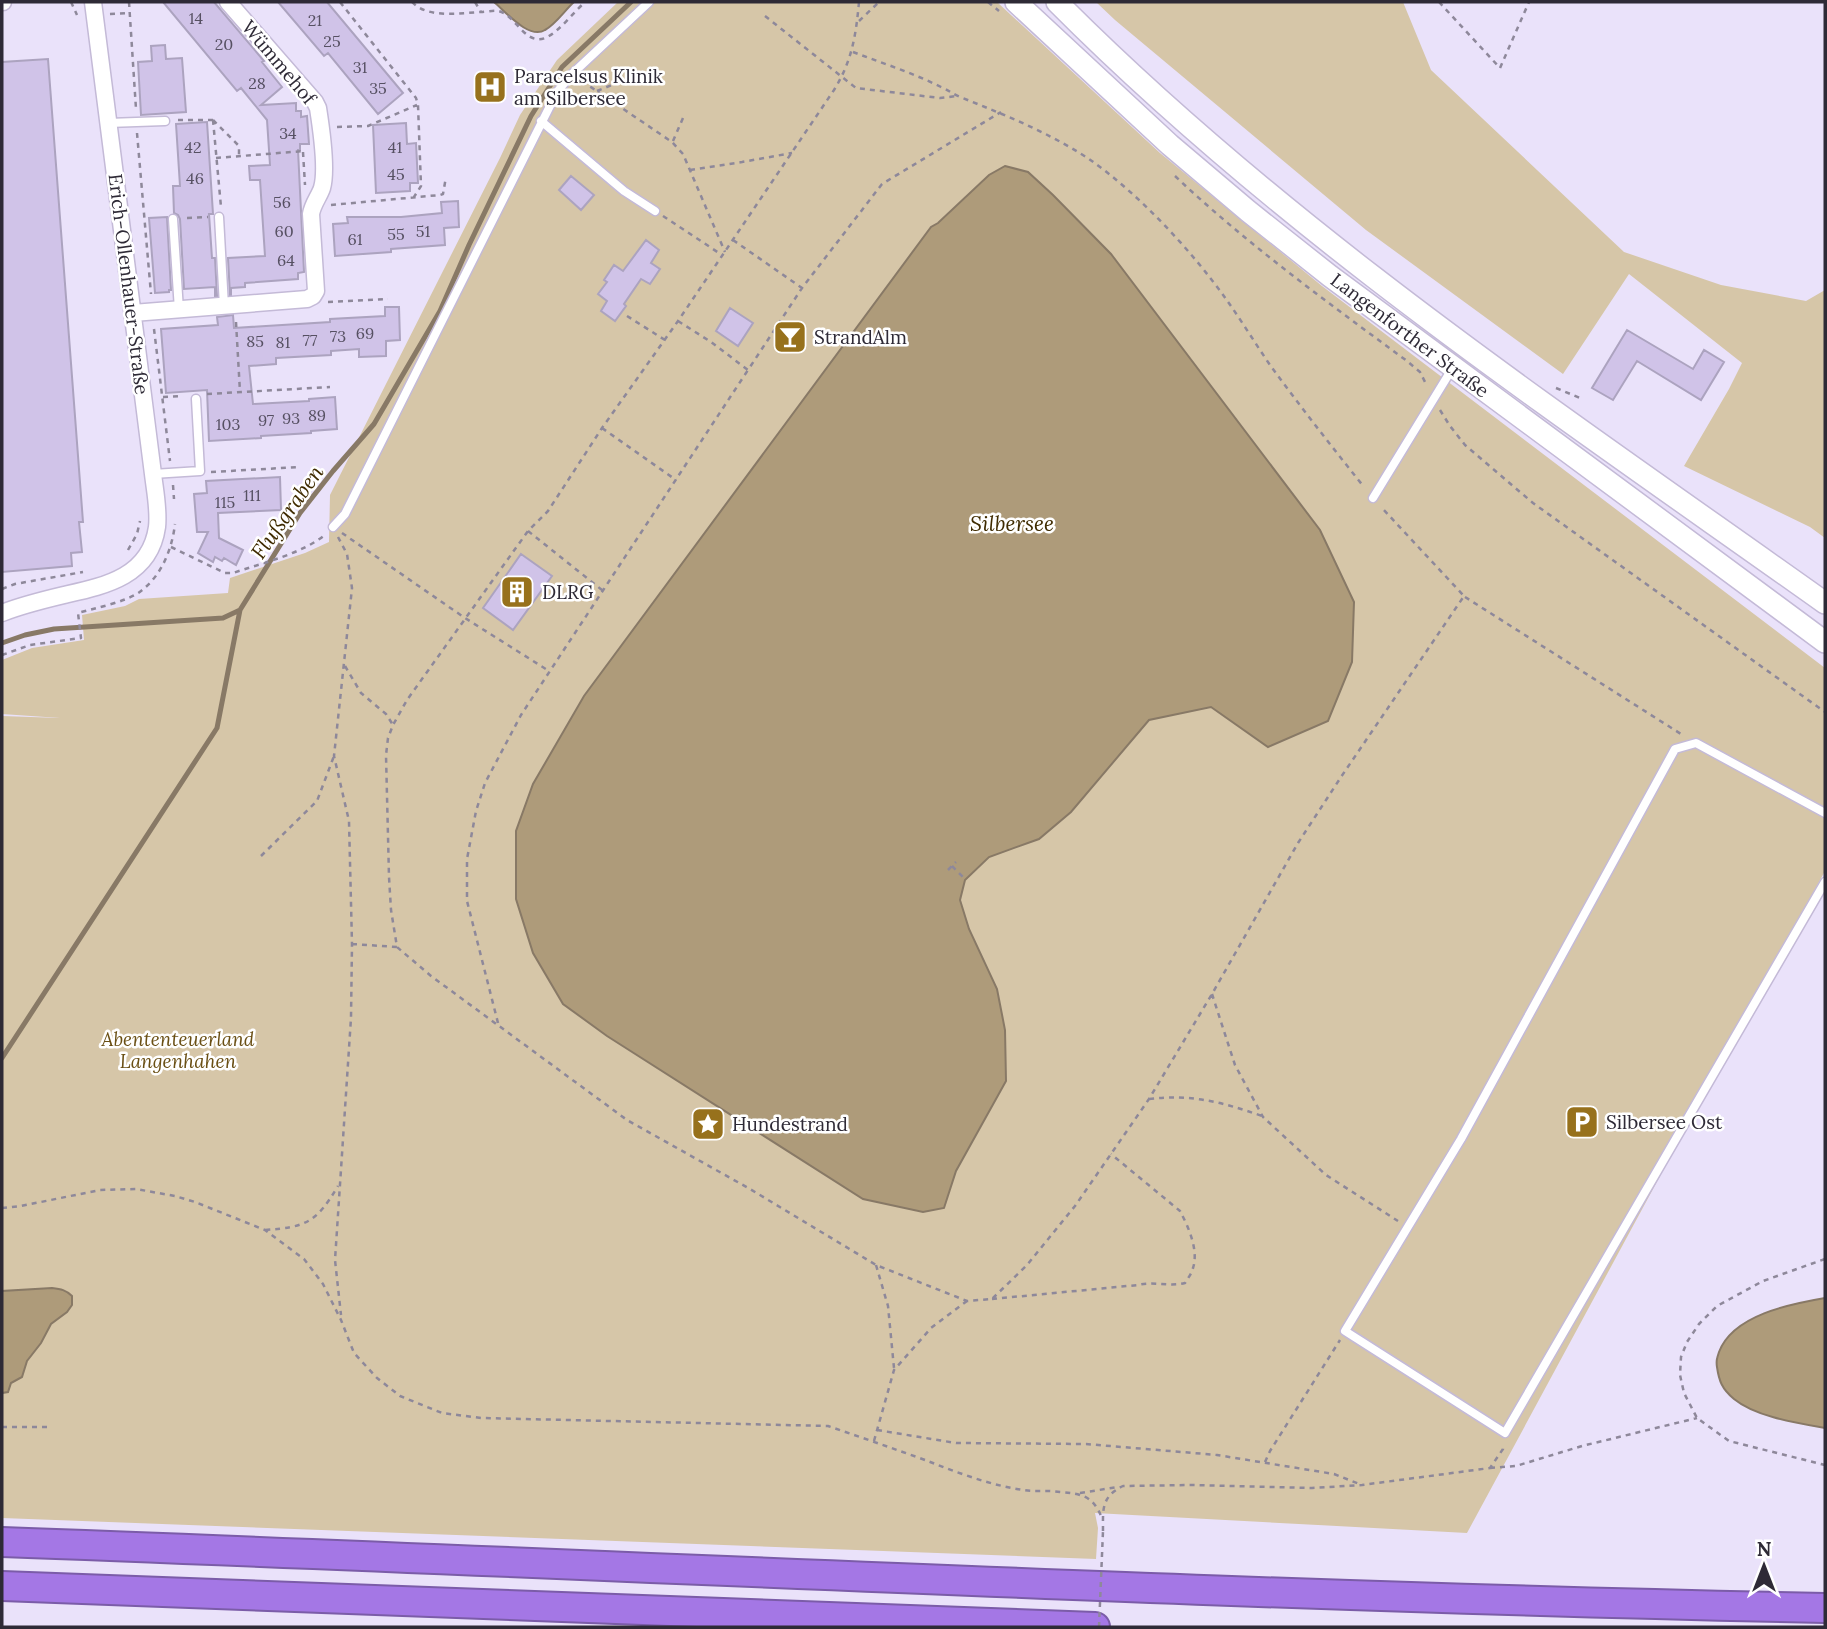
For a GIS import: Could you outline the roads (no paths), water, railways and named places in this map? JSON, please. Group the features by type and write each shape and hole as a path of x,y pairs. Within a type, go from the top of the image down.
{"highway":[{"path":"2,1542 765,1574 1497,1600 1825,1608"},
{"path":"2,1586 1097,1627"}],"main road":[{"name":"Langenforther Straße","path":"1057,2 1186,124 1346,255 1555,410 1825,603"},
{"name":"Langenforther Straße","path":"1007,6 1248,211 1330,276 1825,642"}],"street":[{"name":"Erich-Ollenhauer-Straße","path":"2,612 107,585 122,577 148,554 157,527 153,474 93,2"},
{"name":"Wümmehof","path":"228,2 315,102 318,108 323,176 322,190 312,206 311,214 316,291 313,296 307,299 229,306"},
{"path":"133,313 229,306"}],"lane":[{"path":"333,527 345,514 557,92 572,74 649,2"},
{"path":"108,123 165,121"},
{"path":"541,121 624,191 655,211"},
{"path":"219,217 229,306"},
{"path":"173,219 179,310"},
{"path":"1373,498 1452,368"},
{"path":"153,474 200,471 195,399"},
{"path":"1825,813 1696,743 1675,749 1461,1139 1346,1331 1505,1433 1825,882"}],"water":[{"path":"494,2 574,2 553,24 539,32 525,28"},
{"name":"Silbersee","path":"1005,166 1028,172 1111,254 1320,530 1354,602 1352,662 1328,721 1268,747 1211,707 1149,720 1071,812 1039,839 989,857 965,880 960,900 969,929 997,989 1005,1030 1006,1081 956,1171 944,1208 923,1212 863,1199 607,1036 563,1004 533,953 516,899 516,831 533,784 584,696 931,227 989,175"},
{"path":"52,1288 70,1294 72,1305 51,1324 27,1361 22,1377 11,1383 8,1392 2,1393 2,1291"},
{"path":"1825,1298 1825,1428 1765,1415 1743,1405 1730,1395 1722,1384 1717,1365 1719,1352 1726,1339 1749,1320 1764,1313"}],"waterway":[{"name":"Flußgraben","path":"2,1058 217,728 240,610 300,513 374,424 440,311 531,116 562,67 631,2"},
{"path":"2,643 54,629 223,618 240,610"}],"place":[{"name":"Paracelsus Klinik am Silbersee","path":"490,87"},
{"name":"StrandAlm","path":"790,337"},
{"name":"DLRG","path":"517,592"},
{"name":"Silbersee Ost","path":"1582,1122"},
{"name":"Hundestrand","path":"708,1124"}],"park label":[{"name":"Abententeuerland Langenhahen","path":"178,1050"}]}
